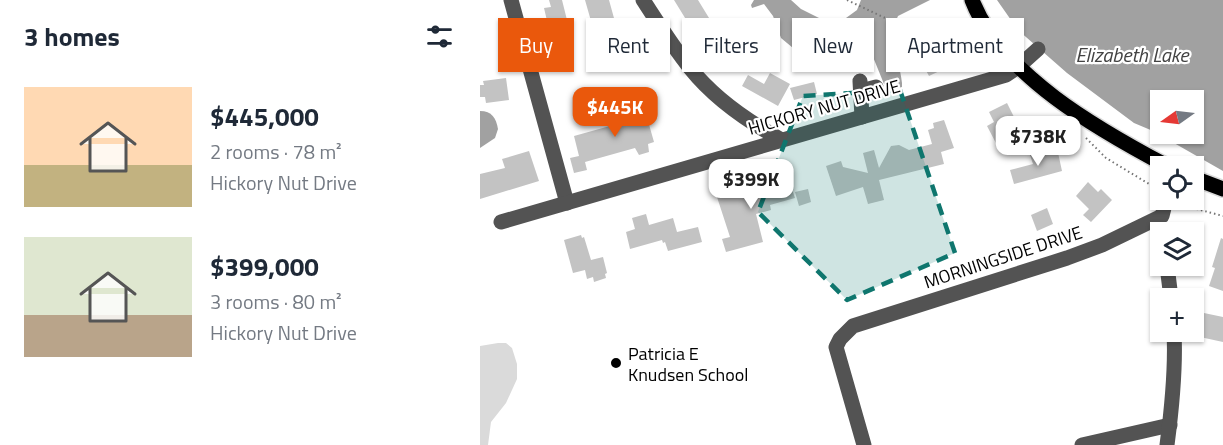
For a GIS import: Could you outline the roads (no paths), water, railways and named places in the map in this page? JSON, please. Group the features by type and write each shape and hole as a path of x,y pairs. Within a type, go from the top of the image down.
{"main road":[{"path":"972,0 981,18"},
{"path":"1024,72 1064,104 1150,157"},
{"path":"1204,182 1223,189"}],"street":[{"path":"511,0 567,203"},
{"path":"643,0 691,70 723,101 754,125 780,139"},
{"name":"HICKORY NUT DRIVE","path":"1024,62 1038,49"},
{"name":"HICKORY NUT DRIVE","path":"501,222 1010,72"},
{"path":"862,117 866,86"},
{"path":"1163,222 1164,210"},
{"name":"MORNINGSIDE DRIVE","path":"864,445 837,359 836,347 840,339 853,326 1067,258 1102,245 1162,216"},
{"path":"1167,445 1174,375 1174,342"},
{"path":"1082,445 1170,425"}],"water":[{"path":"754,0 791,0 801,9 819,18 792,18 792,47 781,38 780,18 774,18 764,4 752,8"},
{"path":"861,0 930,0 897,18 886,18 886,72 900,72 902,87 894,89 884,84 874,59 874,18 846,18 857,10"},
{"name":"Elizabeth Lake","path":"997,0 1223,0 1223,171 1204,160 1204,156 1197,156 1176,144 1204,144 1204,90 1150,90 1150,130 1134,123 1067,73 1024,35 1024,18 1010,18"},
{"path":"480,111 488,112 493,116 498,129 495,138 480,148"}],"place":[{"name":"Patricia E Knudsen School","path":"616,363"}]}
